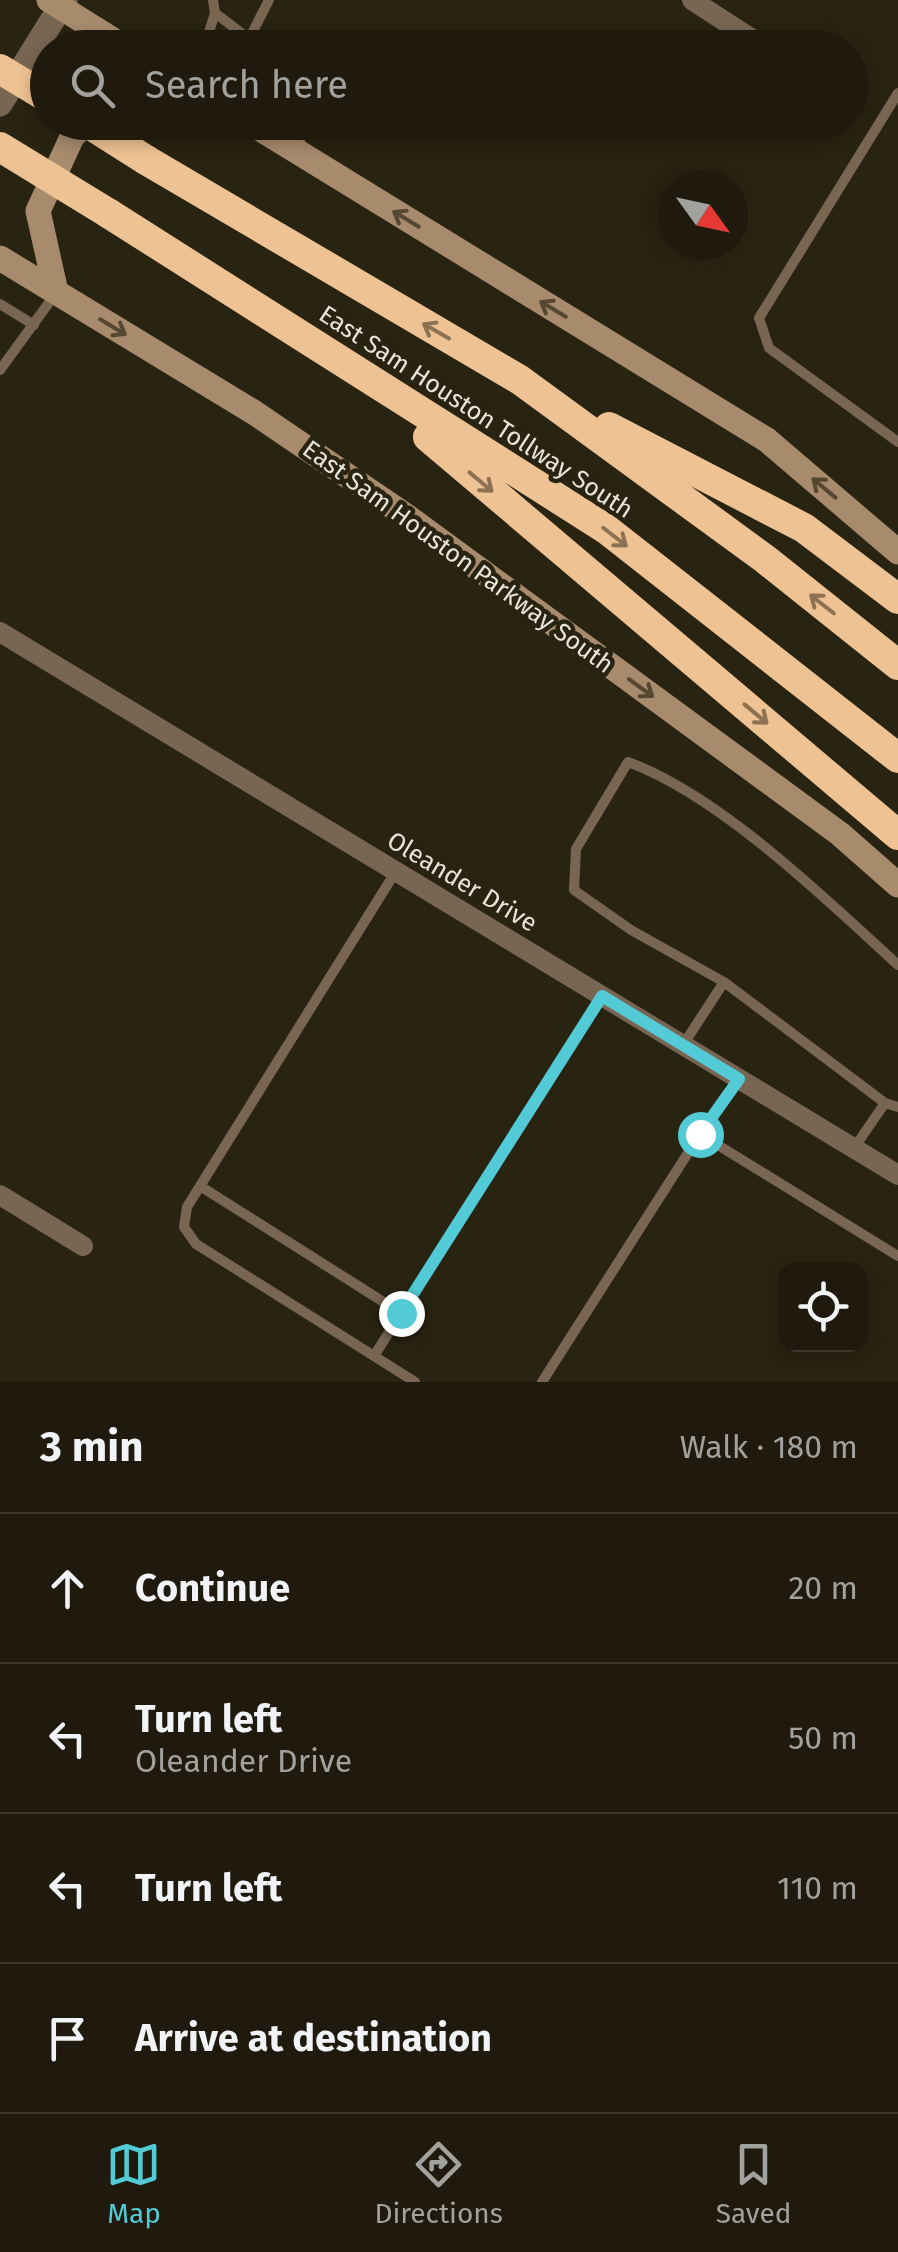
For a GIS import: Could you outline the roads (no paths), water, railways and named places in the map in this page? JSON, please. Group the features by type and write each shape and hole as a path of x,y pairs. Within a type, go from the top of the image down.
{"highway":[{"path":"0,68 30,87"},
{"name":"East Sam Houston Tollway South","path":"114,140 520,380 765,559 898,665"},
{"name":"East Sam Houston Tollway South","path":"0,148 606,530 898,758"},
{"path":"327,351 898,836"},
{"path":"520,380 804,528 898,599"}],"main road":[{"path":"58,2 99,30"},
{"path":"56,292 38,211 71,140"},
{"path":"277,140 767,440 898,552"},
{"name":"East Sam Houston Parkway South","path":"0,258 255,413 405,515 840,834 898,884"}],"street":[{"path":"692,0 738,30"},
{"path":"42,30 58,2"},
{"path":"0,104 30,51"},
{"name":"Oleander Drive","path":"0,632 898,1175"},
{"path":"0,1195 83,1246"}],"lane":[{"path":"210,30 215,13 213,0"},
{"path":"253,30 270,0"},
{"path":"215,13 238,30"},
{"path":"898,93 759,318 769,348 898,442"},
{"path":"296,152 300,140"},
{"path":"0,370 56,292"},
{"path":"0,304 34,325"},
{"path":"898,965 809,885 718,814 660,774 628,762 576,848 574,890 631,930 724,982 885,1103 898,1107"},
{"path":"396,871 187,1207 184,1227 196,1244 415,1382"},
{"path":"683,1045 724,982"},
{"path":"374,1356 602,996"},
{"path":"542,1382 739,1079"},
{"path":"854,1148 885,1103"},
{"path":"700,1134 898,1256"},
{"path":"200,1186 401,1313"}]}
